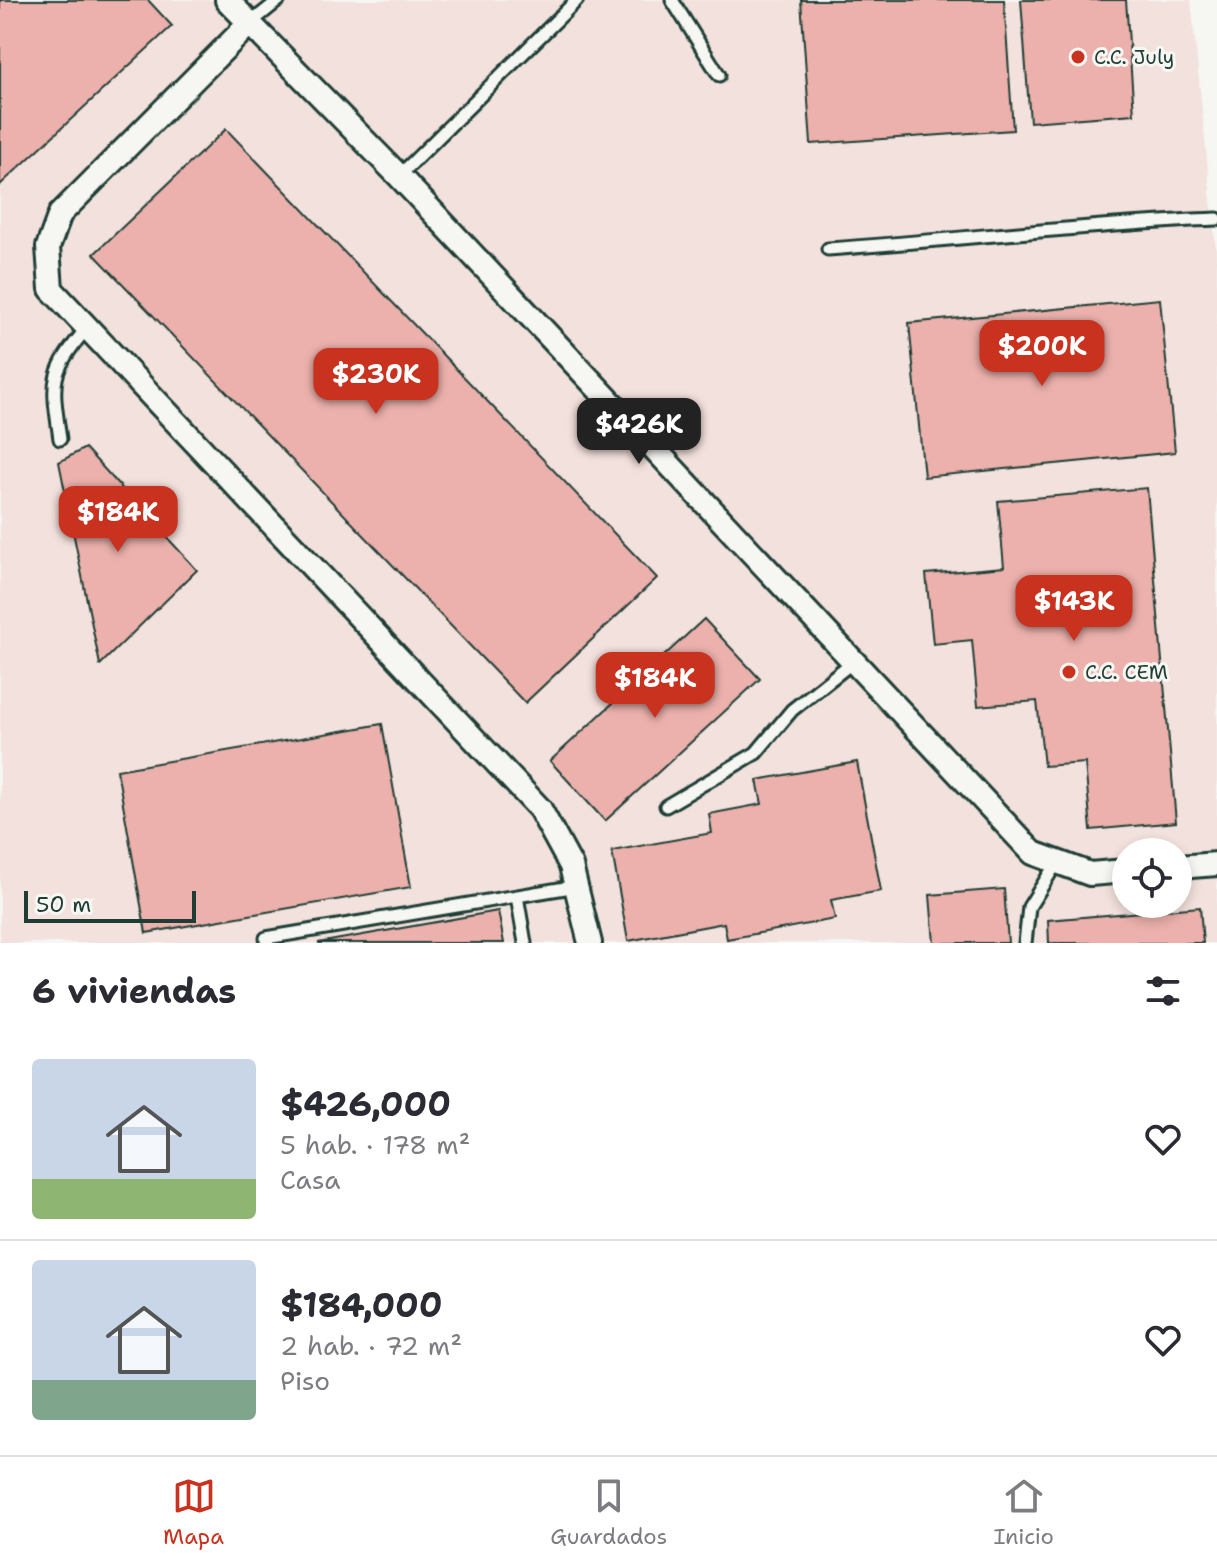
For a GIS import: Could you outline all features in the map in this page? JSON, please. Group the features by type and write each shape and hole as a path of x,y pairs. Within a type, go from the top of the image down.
{"street":[{"path":"227,0 248,25 399,176 1033,853 1090,874 1112,872"},
{"path":"248,25 60,214 48,247 51,289 540,809 571,866 590,943"},
{"path":"1192,866 1217,864"}],"lane":[{"path":"248,25 279,0"},
{"path":"399,176 577,0"},
{"path":"672,0 719,75"},
{"path":"828,249 1015,236 1130,222 1217,219"},
{"path":"60,439 52,386 57,368 87,328"},
{"path":"666,806 756,753 792,710 854,661"},
{"path":"1025,943 1029,907 1057,862"},
{"path":"267,943 266,938 577,886"},
{"path":"517,896 525,943"}],"shaded area":[{"path":"0,0 1191,0 1217,260 1217,943 0,943"}],"building":[{"path":"0,0 148,0 172,26 0,185"},
{"path":"801,0 1004,0 1013,130 811,144"},
{"name":"C.C. July","path":"1021,0 1126,0 1134,114 1030,122"},
{"path":"226,129 657,578 525,703 94,254"},
{"path":"1160,299 1175,452 924,477 909,323"},
{"path":"85,448 197,570 100,665 59,462"},
{"name":"C.C. CEM","path":"1147,488 1176,822 1091,830 1085,763 1044,766 1037,701 978,706 972,640 933,644 926,574 1004,567 998,501"},
{"path":"704,619 760,679 605,821 550,761"},
{"path":"382,724 411,887 146,933 117,770"},
{"path":"857,762 881,891 831,900 835,919 727,939 724,923 628,941 612,851 712,833 709,814 762,804 757,780"},
{"path":"1004,889 1008,943 934,943 930,895"},
{"path":"1200,907 1203,943 1049,943 1048,920 1112,915 1112,918 1192,918 1192,908"},
{"path":"498,911 504,943 318,943"}],"place":[{"name":"C.C. July","path":"1078,57"},
{"name":"C.C. CEM","path":"1069,672"}]}
